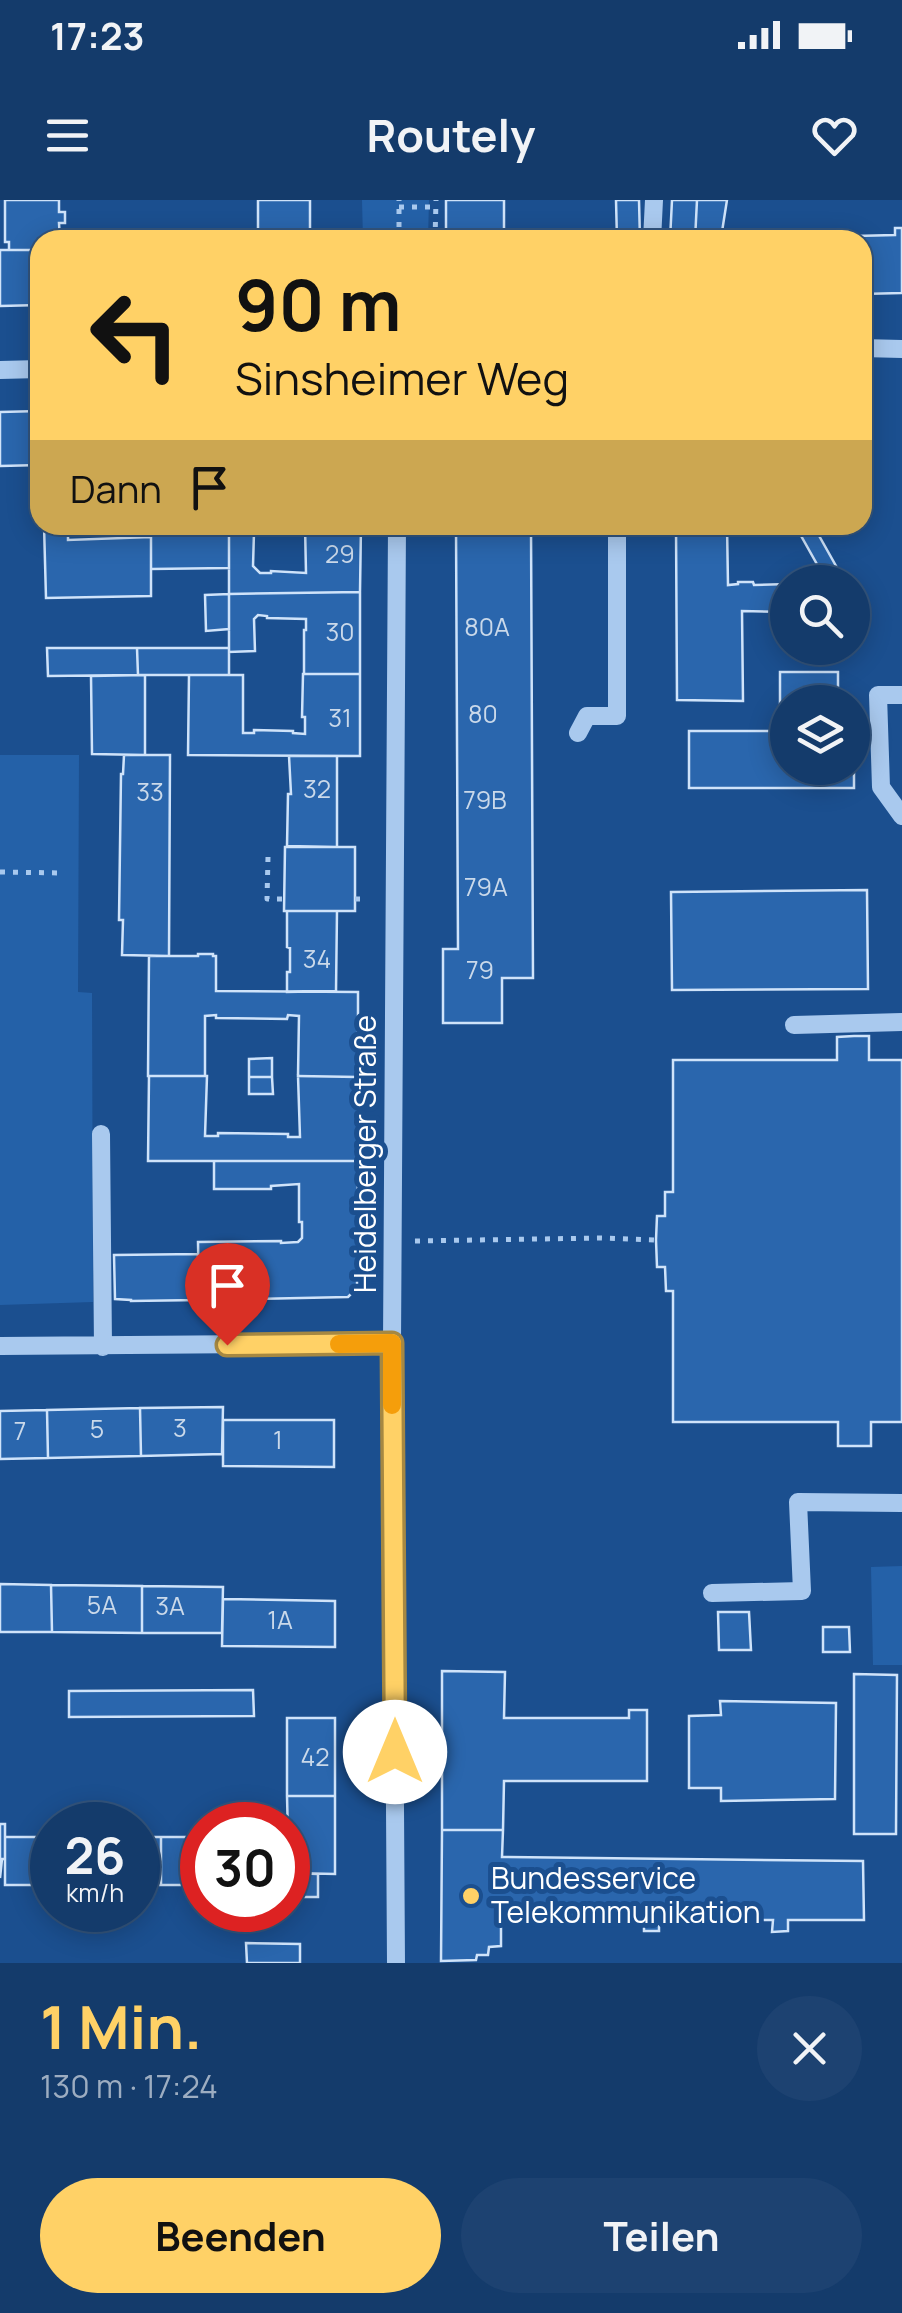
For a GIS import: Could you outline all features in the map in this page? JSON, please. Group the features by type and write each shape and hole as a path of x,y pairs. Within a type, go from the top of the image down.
{"street":[{"path":"652,230 654,200"},
{"path":"872,348 902,349"},
{"path":"0,370 30,369"},
{"name":"Heidelberger Straße","path":"396,535 392,1343 396,1963"},
{"path":"578,733 587,716 617,716 616,535"},
{"path":"902,695 878,696 881,788 902,816"},
{"path":"794,1025 902,1022"},
{"path":"101,1134 103,1347"},
{"path":"0,1346 392,1343"},
{"path":"712,1593 802,1591 798,1502 902,1503"}],"path":[{"path":"399,230 400,203 436,203 435,230"},
{"path":"268,857 268,899 284,899"},
{"path":"0,872 65,873"},
{"path":"355,899 366,899"},
{"path":"393,1241 656,1240"}],"shaded area":[{"path":"362,200 429,200 428,230 363,230"},
{"path":"0,755 79,755 78,992 92,993 93,1302 0,1305"},
{"path":"902,1566 902,1665 873,1665 871,1567"}],"building":[{"path":"5,200 59,200 59,212 65,212 65,223 59,223 59,230 30,230 30,250 9,250 9,242 5,242"},
{"path":"258,200 310,200 310,230 258,230"},
{"path":"446,200 504,200 504,230 446,230"},
{"path":"616,200 639,200 640,230 617,230"},
{"path":"672,200 697,200 696,230 670,230"},
{"path":"697,200 727,200 722,230 696,230"},
{"path":"895,228 902,228 902,293 872,294 872,236 895,235"},
{"path":"0,250 30,250 30,305 0,306"},
{"path":"30,411 30,465 0,466 0,412"},
{"path":"44,535 68,535 68,540 151,537 151,596 46,598"},
{"path":"151,535 229,535 229,568 151,569"},
{"path":"229,535 254,535 253,566 260,573 306,573 305,535 361,535 360,592 229,594"},
{"path":"456,535 531,535 533,978 502,978 502,1023 443,1023 443,949 458,949"},
{"path":"676,535 727,535 728,585 770,585 770,612 742,611 743,701 677,700"},
{"path":"801,535 819,535 835,565 817,565"},
{"path":"360,592 360,674 304,674 306,619 258,615 254,619 255,651 229,652 229,594"},
{"path":"229,594 229,629 206,631 205,595"},
{"path":"47,648 137,648 138,675 48,676"},
{"path":"137,648 229,648 229,675 138,675"},
{"path":"780,672 838,672 838,685 780,685"},
{"path":"303,674 360,674 360,756 188,755 189,675 243,675 243,733 254,730 305,734"},
{"path":"145,675 145,755 92,754 91,676"},
{"path":"689,731 770,731 770,785 854,788 689,788"},
{"path":"124,755 170,755 169,956 122,955 123,920 119,920"},
{"path":"289,756 337,756 337,847 287,846"},
{"path":"285,847 355,847 355,911 284,911"},
{"path":"867,890 868,989 672,990 671,892"},
{"path":"287,911 337,911 336,991 287,992"},
{"path":"149,956 216,956 216,991 358,992 358,1077 298,1076 299,1016 288,1015 287,1019 205,1016 205,1076 148,1076"},
{"path":"869,1036 869,1060 902,1060 902,1422 871,1422 871,1446 838,1446 838,1422 673,1422 673,1291 666,1291 665,1267 657,1267 656,1240 657,1216 665,1216 665,1192 673,1192 673,1060 837,1060 837,1037"},
{"path":"272,1058 272,1077 249,1077 249,1059"},
{"path":"149,1076 207,1076 205,1136 218,1133 288,1137 300,1137 298,1076 358,1077 358,1161 148,1161"},
{"path":"249,1077 272,1077 273,1094 249,1094"},
{"path":"214,1161 358,1161 357,1288 348,1297 199,1300 198,1242 281,1243 302,1238 299,1184 271,1189 214,1189"},
{"path":"198,1254 199,1300 115,1299 114,1255"},
{"path":"223,1407 222,1454 141,1456 140,1408"},
{"path":"140,1408 141,1456 48,1458 47,1410"},
{"path":"47,1410 48,1458 0,1459 0,1411"},
{"path":"223,1420 334,1420 334,1467 223,1466"},
{"path":"0,1584 51,1585 52,1632 0,1632"},
{"path":"51,1585 142,1586 142,1633 52,1632"},
{"path":"142,1586 223,1587 222,1633 142,1633"},
{"path":"223,1599 335,1601 335,1647 222,1646"},
{"path":"718,1612 749,1612 751,1650 719,1650"},
{"path":"823,1627 849,1627 850,1652 823,1652"},
{"path":"442,1671 505,1672 504,1718 629,1718 629,1710 647,1710 647,1781 504,1781 503,1830 442,1830"},
{"path":"854,1674 897,1675 896,1834 854,1834"},
{"path":"253,1690 254,1716 69,1717 69,1691"},
{"path":"720,1701 836,1703 835,1799 721,1801 721,1788 689,1788 689,1716 721,1715"},
{"path":"287,1718 335,1718 335,1796 287,1796"},
{"path":"287,1796 335,1796 335,1874 310,1873 310,1802 287,1802"},
{"path":"0,1824 5,1824 5,1859 0,1878"},
{"path":"442,1830 503,1830 502,1857 863,1861 864,1920 788,1920 788,1931 772,1932 773,1920 659,1919 659,1931 644,1931 644,1919 530,1919 529,1907 501,1906 501,1946 489,1947 488,1955 477,1955 476,1960 441,1961"},
{"path":"5,1837 30,1837 30,1885 5,1885"},
{"path":"161,1837 180,1837 180,1885 161,1885"},
{"path":"310,1874 318,1874 318,1897 310,1897"},
{"path":"246,1943 300,1944 300,1963 247,1963"}],"slow traffic":[{"path":"339,1344 392,1343 392,1405"}],"place":[{"name":"Bundesservice Telekommunikation","path":"471,1896"}],"route":[{"path":"227,1345 392,1343 395,1752"}]}
